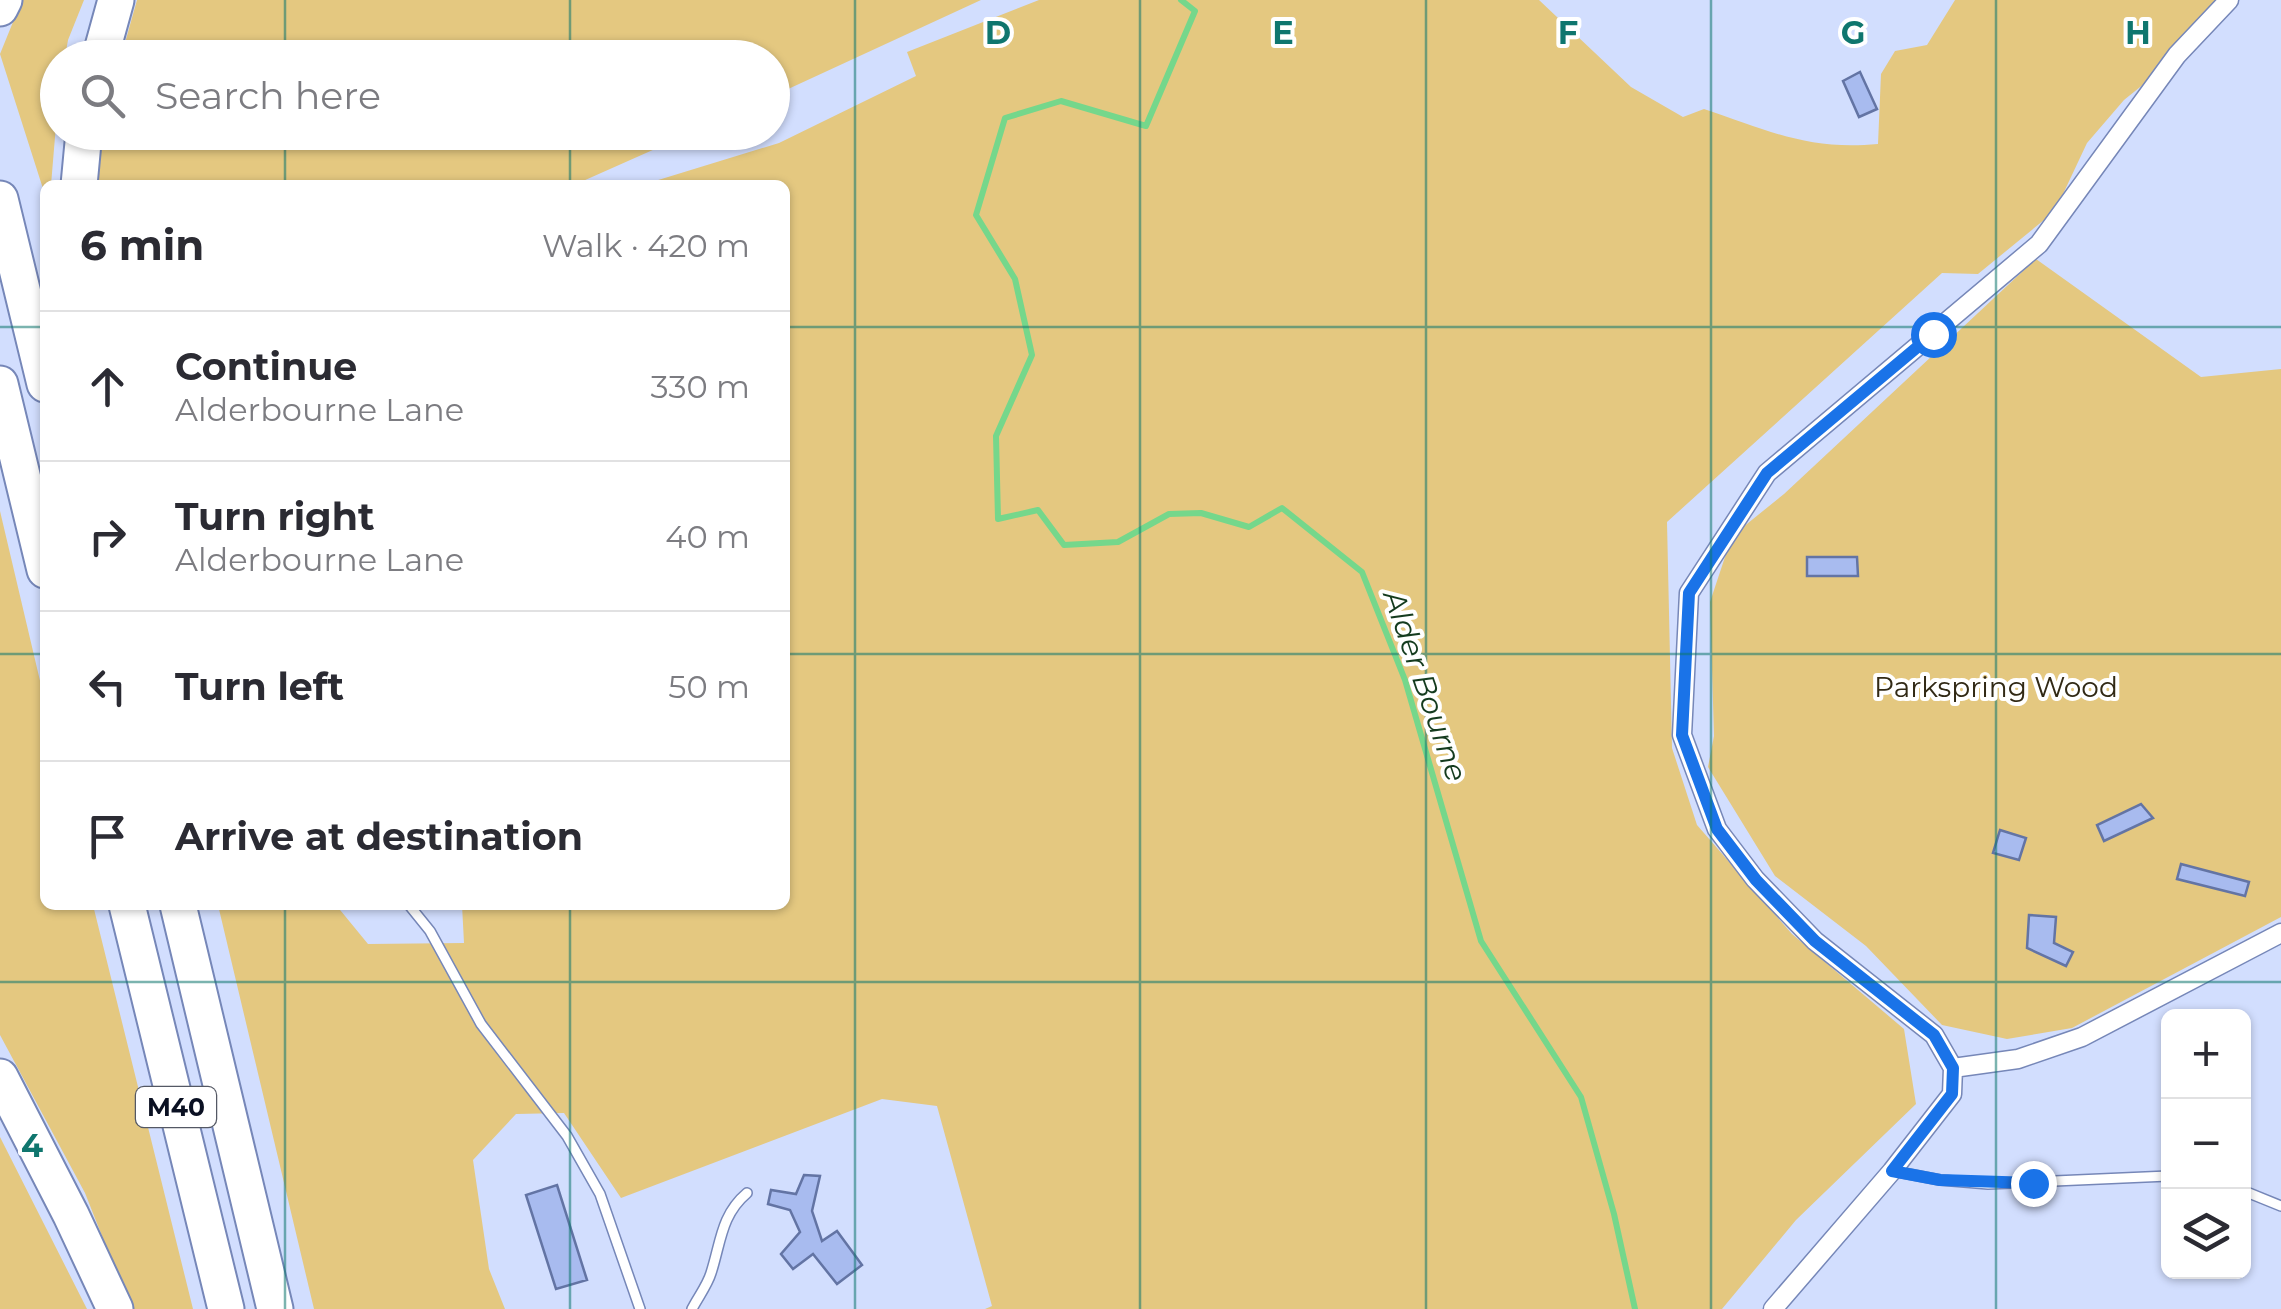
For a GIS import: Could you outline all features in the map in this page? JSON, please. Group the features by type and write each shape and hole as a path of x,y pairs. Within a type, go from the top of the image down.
{"highway":[{"path":"0,8 4,0"},
{"path":"105,40 116,0"},
{"path":"79,180 82,150"},
{"path":"0,200 40,364"},
{"path":"0,384 40,549"},
{"name":"M40","path":"127,910 226,1309"},
{"name":"M40","path":"179,910 275,1309"},
{"path":"0,1077 115,1309"}],"street":[{"path":"1775,1308 1952,1094 1953,1068 1934,1035 1815,941 1756,880 1717,829 1682,735 1689,593 1767,473 2040,244 2177,55 2229,0"},
{"path":"1953,1068 2018,1059 2082,1037 2281,933"}],"lane":[{"path":"413,910 430,931 473,1011 567,1136 600,1194 640,1309"},
{"path":"1892,1171 1988,1184 2161,1176"},
{"path":"692,1309 708,1281 723,1224 735,1203 748,1193"},
{"path":"2251,1195 2281,1206"}],"green space":[{"path":"22,0 84,0 68,40 40,40 40,150 54,150 51,180 40,180 0,54"},
{"path":"137,0 981,0 790,88 790,40 126,40"},
{"path":"1039,0 1539,0 1631,87 1683,117 1704,109 1788,137 1853,145 1878,144 1881,74 1895,51 1927,45 1955,0 2220,0 2160,71 2124,100 2087,143 2055,211 1978,274 1942,273 1667,522 1672,748 1697,825 1792,934 1904,1029 1916,1104 1796,1220 1722,1309 985,1309 992,1306 937,1106 882,1099 621,1198 564,1113 516,1114 473,1160 489,1269 505,1309 314,1309 219,910 340,910 368,944 464,943 462,910 790,910 790,180 658,180 756,150 790,150 790,138 916,76 907,52"},
{"path":"101,150 653,150 585,180 97,180"},
{"name":"Parkspring Wood","path":"2036,259 2201,377 2281,369 2281,917 2072,1028 2007,1039 1942,1025 1866,946 1775,876 1708,767 1714,736 1710,602 1732,536 1784,494"},
{"path":"0,511 40,681 40,910 94,910 193,1309 131,1309 85,1193 0,1035"},
{"path":"0,1137 87,1309 0,1309"}],"building":[{"path":"1860,72 1877,109 1859,117 1843,81"},
{"path":"1807,557 1857,557 1858,576 1807,576"},
{"path":"2141,804 2153,818 2104,841 2097,825"},
{"path":"2000,830 2026,838 2019,860 1993,853"},
{"path":"2181,864 2249,882 2245,896 2177,879"},
{"path":"2029,915 2056,917 2054,943 2073,952 2066,966 2027,948"},
{"path":"804,1175 820,1176 812,1211 822,1241 837,1231 862,1265 837,1284 813,1254 793,1269 781,1254 800,1232 790,1210 768,1204 771,1190 796,1194"},
{"path":"557,1185 587,1280 556,1289 526,1195"}],"waterway":[{"name":"Alder Bourne","path":"1181,0 1195,11 1146,126 1061,101 1005,118 976,215 1015,279 1032,355 996,436 998,519 1038,510 1064,545 1118,542 1169,514 1201,513 1249,527 1282,508 1362,572 1405,680 1481,941 1581,1097 1614,1214 1635,1309"}],"route":[{"path":"1933,334 1767,473 1689,593 1682,735 1717,829 1756,880 1815,941 1934,1035 1953,1068 1952,1094 1892,1171 1940,1180 2033,1183"}]}
